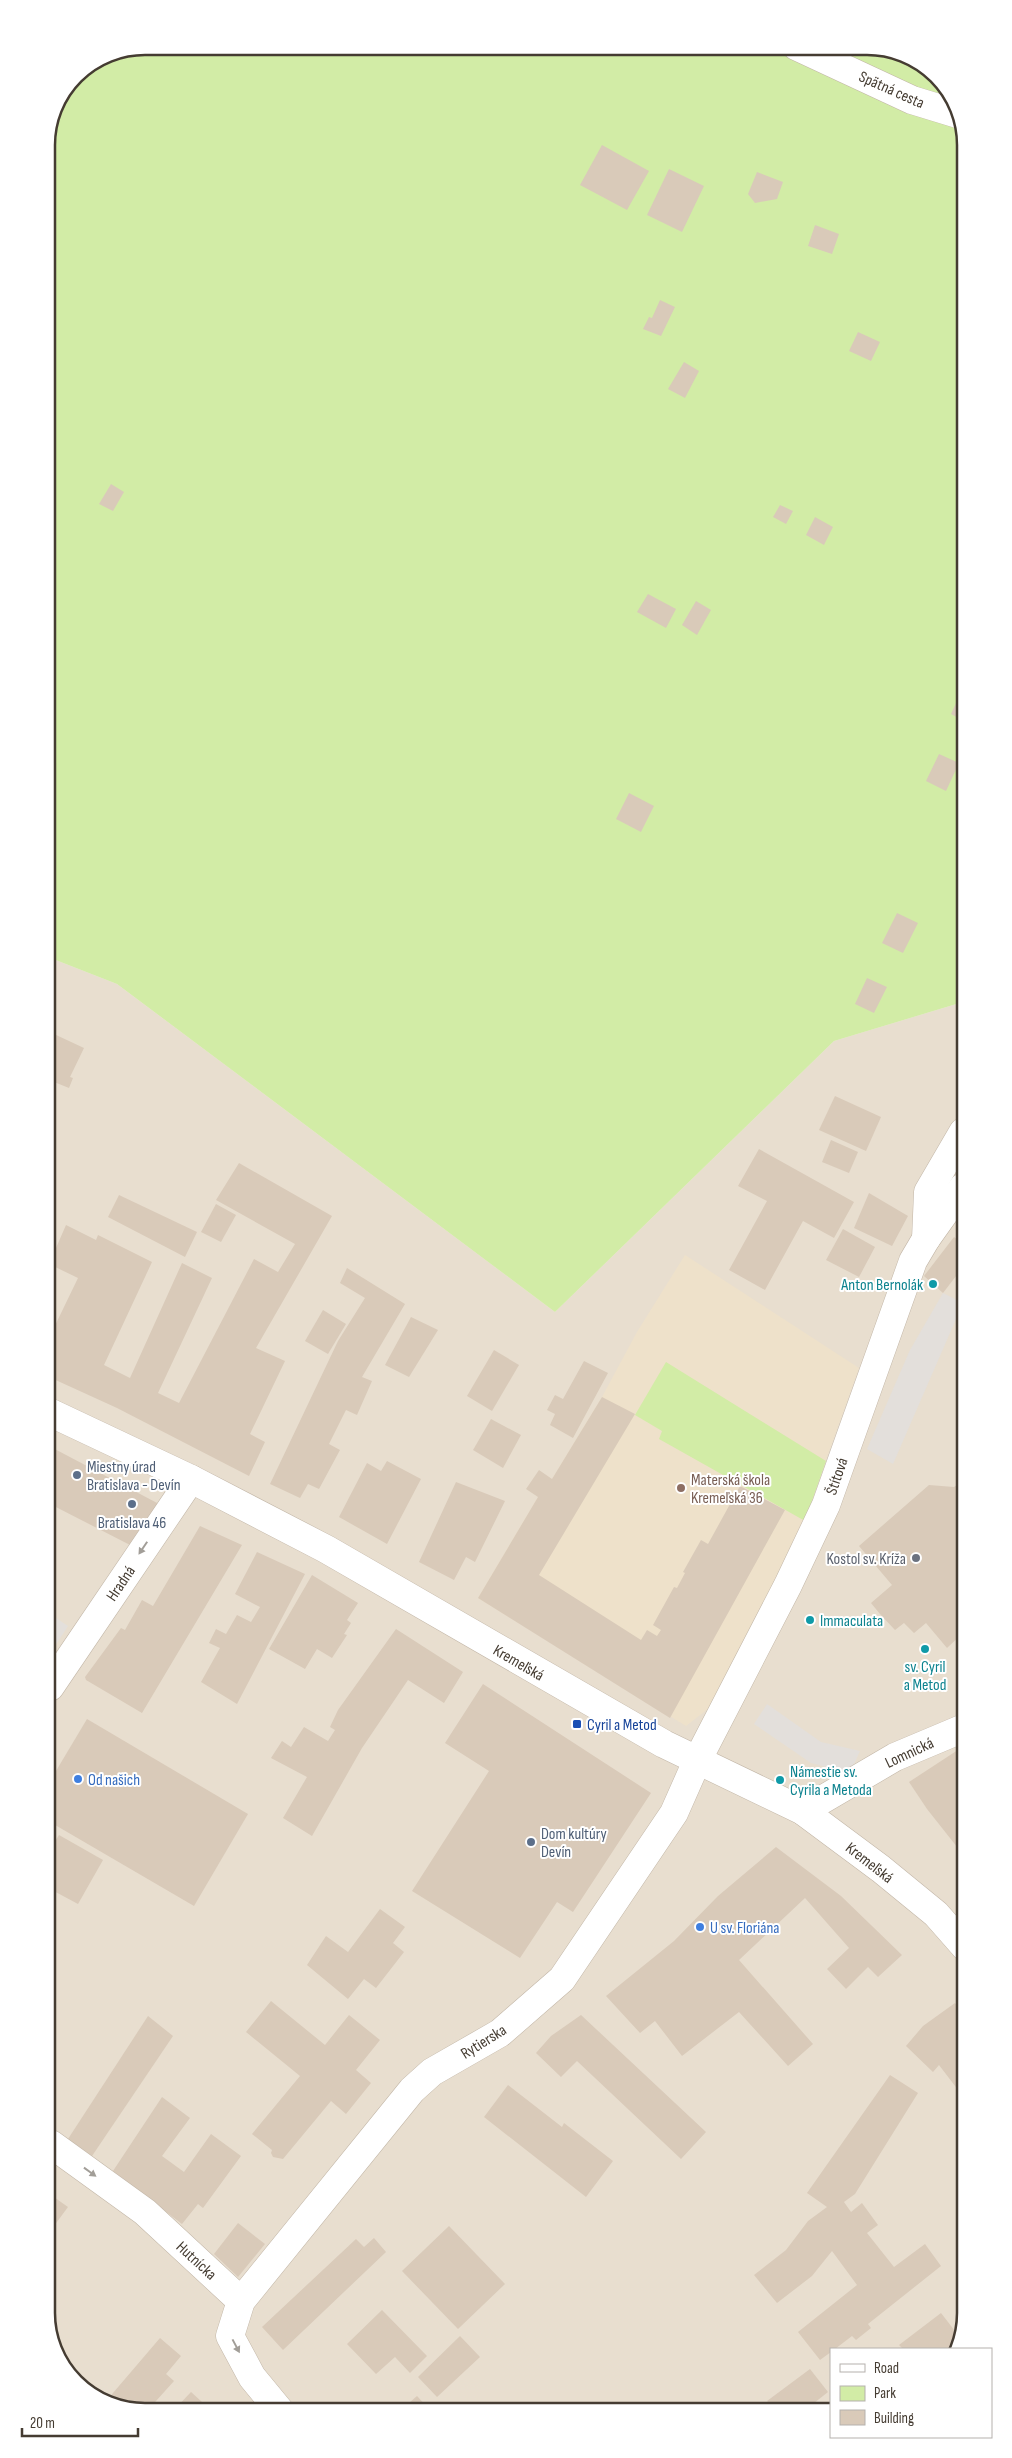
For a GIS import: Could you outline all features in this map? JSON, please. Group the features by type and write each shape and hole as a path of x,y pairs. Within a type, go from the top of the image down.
{"street":[{"name":"Spätná cesta","path":"815,55 912,100 951,113"},
{"path":"926,1239 928,1192 957,1142"},
{"name":"Štítová","path":"697,1761 788,1585 826,1505 892,1315 913,1261 957,1195"},
{"name":"Kremeľská","path":"55,1415 191,1479 326,1549 586,1701 697,1761 802,1811 881,1869 936,1914 957,1938"},
{"name":"Hradná","path":"55,1680 191,1479"},
{"name":"Lomnická","path":"802,1811 895,1757 957,1731"},
{"name":"Rytierska","path":"241,2300 412,2090 432,2072 500,2033 562,1979 674,1813 697,1761"},
{"name":"Hutnícka","path":"55,2147 146,2212 241,2300"},
{"path":"241,2300 230,2336 252,2377 273,2403"}],"shaded area":[{"path":"55,960 117,984 555,1312 834,1041 957,1004 957,2313 954,2336 950,2348 830,2348 830,2403 139,2403 105,2394 81,2377 67,2358 60,2342 55,2313"},
{"name":"Materská škola Kremeľská 36","path":"685,1255 859,1368 799,1535 709,1708 686,1726 478,1598 538,1497 552,1479 602,1397 637,1332"},
{"path":"943,1293 957,1300 957,1317 893,1464 867,1449 910,1350"},
{"path":"55,1617 68,1626 55,1646"},
{"path":"767,1704 821,1742 860,1751 850,1773 811,1763 754,1724"}],"green space":[{"path":"145,55 873,55 901,62 912,67 931,81 948,105 957,139 957,1004 834,1041 555,1312 117,984 55,960 55,139 64,105 81,81 95,70 111,62 122,58"},
{"path":"666,1362 826,1461 805,1521 659,1439 662,1431 635,1415"}],"building":[{"path":"602,145 649,171 627,210 580,185"},
{"path":"669,169 704,186 682,232 647,215"},
{"path":"757,172 783,182 777,199 755,203 748,194"},
{"path":"815,225 839,234 832,254 808,246"},
{"path":"660,300 675,307 661,336 643,329 649,317 652,318"},
{"path":"858,332 880,342 871,361 849,351"},
{"path":"684,362 699,371 685,398 668,389"},
{"path":"111,484 124,492 113,511 99,504"},
{"path":"780,505 793,511 786,524 773,517"},
{"path":"815,517 833,527 824,545 806,535"},
{"path":"648,594 676,609 666,628 637,612"},
{"path":"696,601 711,610 697,635 682,625"},
{"path":"957,701 957,717 951,714"},
{"path":"939,754 957,762 957,767 946,791 926,781"},
{"path":"629,793 654,806 641,832 616,819"},
{"path":"897,913 918,923 903,953 882,943"},
{"path":"867,978 887,987 874,1013 855,1004"},
{"path":"55,1034 84,1048 70,1077 73,1078 69,1088 55,1082"},
{"path":"835,1096 881,1117 866,1151 819,1130"},
{"path":"831,1140 858,1152 849,1173 822,1162"},
{"path":"759,1149 854,1202 834,1238 803,1221 765,1290 729,1270 767,1201 738,1186"},
{"path":"239,1163 332,1216 256,1348 285,1361 250,1434 265,1442 249,1476 117,1408 55,1380 55,1326 78,1278 55,1267 55,1250 66,1225 96,1240 98,1235 152,1262 104,1365 130,1378 182,1263 212,1278 158,1393 179,1403 254,1259 278,1272 295,1244 216,1200"},
{"path":"869,1193 908,1216 892,1246 854,1228"},
{"path":"119,1195 197,1232 185,1257 108,1217"},
{"path":"216,1204 236,1215 221,1242 201,1232"},
{"path":"843,1229 875,1247 859,1277 826,1260"},
{"path":"954,1237 957,1239 957,1275 943,1293 924,1276"},
{"path":"347,1268 405,1304 362,1377 372,1381 357,1415 346,1410 329,1444 340,1450 319,1489 308,1484 300,1498 270,1484 338,1341 365,1298 340,1283"},
{"path":"323,1310 346,1324 328,1354 305,1341"},
{"path":"411,1317 438,1330 409,1377 385,1365"},
{"path":"494,1350 519,1365 492,1411 467,1396"},
{"path":"584,1361 608,1373 573,1438 550,1425 555,1414 547,1410 555,1395 563,1399"},
{"path":"602,1397 635,1414 539,1575 641,1640 647,1630 657,1636 661,1630 653,1625 674,1587 677,1588 685,1573 683,1572 701,1540 708,1544 740,1486 785,1510 670,1718 478,1598 538,1497 526,1489 539,1470 552,1479"},
{"path":"491,1419 521,1435 503,1468 473,1450"},
{"name":"Miestny úrad Bratislava - Devín","path":"55,1449 159,1504 132,1546 55,1507"},
{"path":"387,1461 421,1479 387,1544 339,1517 367,1463 381,1471"},
{"path":"456,1482 505,1501 475,1562 466,1557 454,1580 419,1562"},
{"name":"Kostol sv. Kríža","path":"929,1485 954,1487 957,1485 957,1639 947,1648 926,1623 914,1633 904,1623 895,1630 880,1614 871,1603 892,1585 859,1546"},
{"path":"200,1526 242,1545 142,1713 86,1680 85,1677 121,1628 125,1630 142,1600 153,1606"},
{"path":"257,1552 305,1574 237,1704 201,1682 220,1648 209,1643 216,1629 226,1634 237,1615 251,1622 260,1607 235,1594"},
{"path":"312,1575 358,1603 347,1620 351,1623 344,1634 347,1635 332,1658 317,1649 305,1669 269,1649"},
{"path":"396,1629 463,1672 444,1703 408,1680 362,1748 312,1836 283,1818 307,1777 271,1758 282,1741 291,1747 304,1727 328,1741 335,1730 330,1727 338,1710"},
{"name":"Dom kultúry Devín","path":"483,1684 651,1793 573,1912 557,1902 520,1958 412,1891 489,1771 445,1743"},
{"path":"87,1719 248,1814 194,1906 55,1825 55,1773"},
{"path":"957,1751 957,1847 927,1809 909,1782"},
{"path":"59,1835 103,1860 78,1904 55,1892 55,1841"},
{"path":"776,1847 841,1896 902,1955 878,1977 868,1967 846,1989 827,1969 849,1948 805,1898 739,1960 813,2044 788,2066 739,2012 682,2056 655,2021 640,2033 606,1996 674,1941 718,1896"},
{"path":"380,1909 405,1927 393,1943 404,1952 376,1988 364,1979 348,1999 307,1965 326,1936 348,1952"},
{"path":"271,2001 325,2045 349,2015 380,2040 356,2070 371,2083 346,2114 331,2101 283,2159 273,2157 272,2150 252,2134 300,2076 246,2032"},
{"path":"955,2003 957,2006 957,2089 939,2065 933,2072 906,2046 923,2026"},
{"path":"581,2015 706,2132 681,2159 577,2061 561,2077 536,2053 551,2036"},
{"path":"148,2016 173,2036 92,2156 68,2139"},
{"path":"890,2075 918,2093 855,2194 844,2202 851,2212 862,2203 878,2225 867,2233 894,2267 925,2244 941,2266 868,2324 871,2328 856,2340 852,2336 836,2348 830,2348 830,2353 820,2360 798,2332 857,2285 832,2251 812,2276 777,2303 754,2275 786,2250 808,2221 827,2207 807,2193"},
{"path":"508,2085 562,2127 564,2123 613,2161 586,2197 484,2117"},
{"path":"162,2097 190,2118 162,2156 184,2172 211,2134 241,2156 203,2208 198,2204 182,2224 113,2171"},
{"path":"55,2198 68,2207 55,2225"},
{"path":"238,2223 265,2244 238,2277 214,2254"},
{"path":"449,2226 505,2284 458,2329 402,2271"},
{"path":"374,2238 386,2252 283,2350 262,2327 356,2239 364,2247"},
{"path":"382,2310 427,2356 410,2373 395,2357 376,2374 347,2344"},
{"path":"941,2313 955,2331 950,2348 902,2348 899,2345"},
{"path":"460,2336 480,2357 437,2397 418,2377"},
{"path":"160,2338 181,2356 166,2374 174,2381 154,2403 139,2403 110,2396"},
{"path":"810,2369 828,2392 814,2403 769,2403 767,2401"},
{"path":"191,2392 203,2403 181,2403"},
{"path":"417,2396 424,2403 409,2403"}],"place":[{"name":"Anton Bernolák","path":"933,1284"},
{"name":"Miestny úrad Bratislava - Devín","path":"77,1475"},
{"name":"Materská škola Kremeľská 36","path":"681,1488"},
{"name":"Bratislava 46","path":"132,1504"},
{"name":"Kostol sv. Kríža","path":"916,1558"},
{"name":"Immaculata","path":"810,1620"},
{"name":"sv. Cyril a Metod","path":"925,1649"},
{"name":"Cyril a Metod","path":"577,1724"},
{"name":"Od našich","path":"78,1779"},
{"name":"Námestie sv. Cyrila a Metoda","path":"780,1780"},
{"name":"Dom kultúry Devín","path":"531,1842"},
{"name":"U sv. Floriána","path":"700,1927"}]}
